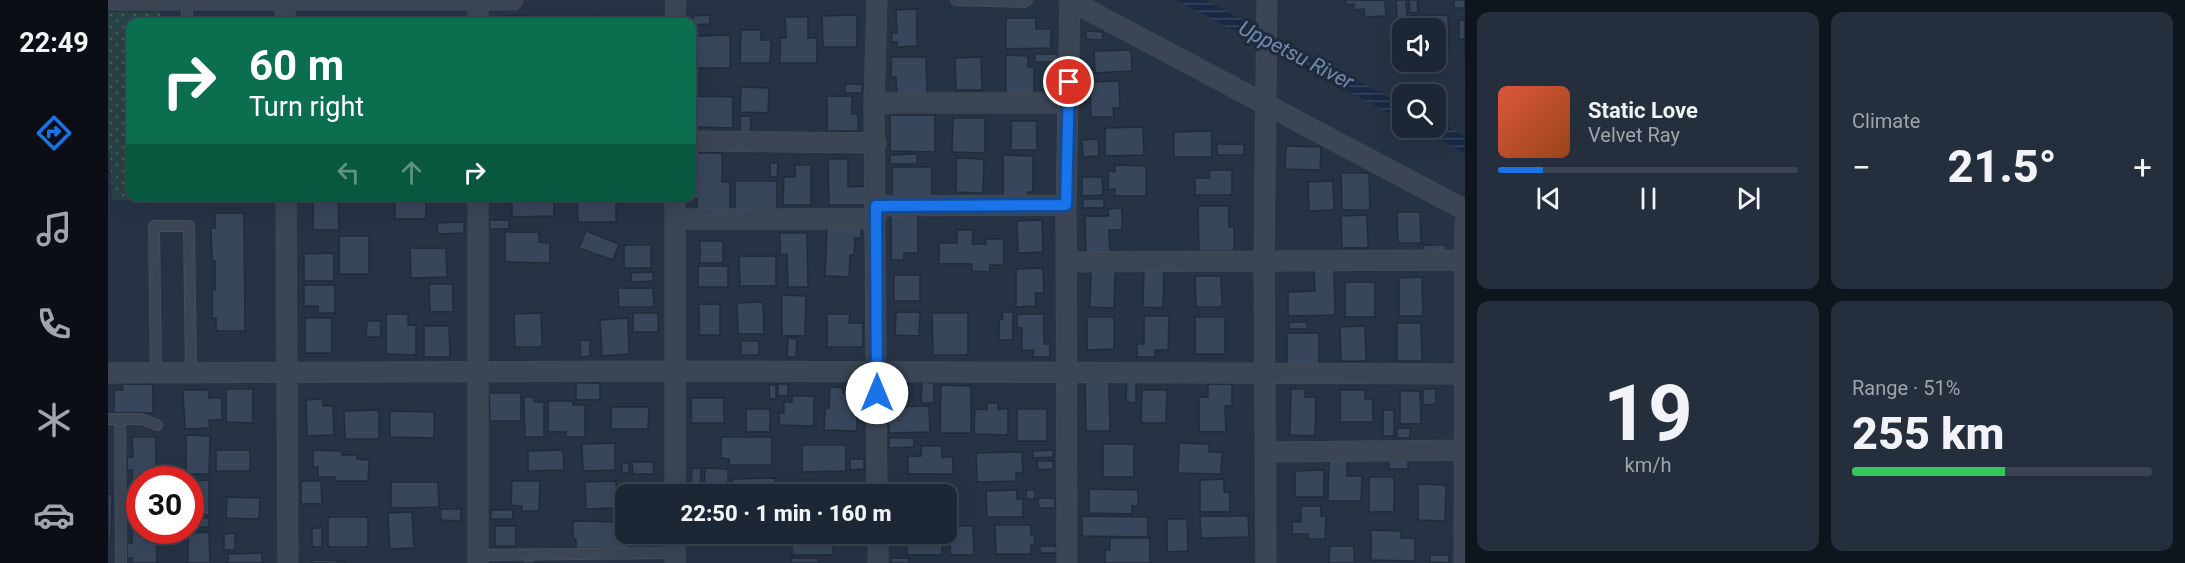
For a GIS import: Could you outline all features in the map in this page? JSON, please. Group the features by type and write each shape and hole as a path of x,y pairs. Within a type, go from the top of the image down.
{"street":[{"path":"108,0 513,0"},
{"path":"285,0 285,18"},
{"path":"478,0 478,18"},
{"path":"675,18 676,0"},
{"path":"877,0 874,103 878,484"},
{"path":"1067,563 1066,205 1070,0 1465,210"},
{"path":"1266,563 1264,261 1267,0"},
{"path":"874,103 1069,103"},
{"path":"696,141 876,143"},
{"path":"286,201 288,563"},
{"path":"478,201 478,559"},
{"path":"675,201 675,484"},
{"path":"675,219 1066,205"},
{"path":"1464,563 1465,224"},
{"path":"1066,262 1465,260"},
{"path":"108,373 676,371 1464,374"},
{"path":"1267,452 1464,450"},
{"path":"878,544 878,563"}],"lane":[{"path":"187,0 187,18"},
{"path":"956,0 1024,2 1027,0"},
{"path":"156,373 154,226 189,226 191,373"},
{"path":"108,419 141,419 157,425"},
{"path":"120,420 121,563"},
{"path":"478,559 675,550"}],"green space":[{"path":"108,12 160,12 160,18 126,18 126,200 112,200 110,151 108,151"}],"water":[{"name":"Uppetsu River","path":"1176,0 1205,0 1392,99 1392,115"},
{"path":"1446,126 1465,136 1465,153 1436,138 1446,138"}],"building":[{"path":"1346,0 1385,0 1386,16 1365,17 1364,9 1354,10 1354,4 1346,5"},
{"path":"1396,0 1406,0 1407,17 1397,18"},
{"path":"1409,0 1417,0 1418,12 1410,13"},
{"path":"1454,0 1465,0 1465,8 1454,8"},
{"path":"917,9 917,46 897,47 897,42 892,42 892,33 897,33 896,10"},
{"path":"525,15 525,18 503,18 503,16"},
{"path":"710,15 710,24 696,25 696,18 693,16"},
{"path":"857,15 857,47 823,47 822,16"},
{"path":"1448,15 1449,49 1446,49 1446,18 1411,18 1411,16"},
{"path":"603,16 603,18 578,18"},
{"path":"785,17 808,17 808,38 817,38 817,63 780,63 780,38 786,38"},
{"path":"1006,18 1036,18 1036,29 1051,29 1051,48 1006,49"},
{"path":"1459,20 1465,20 1465,57 1464,39 1459,39"},
{"path":"741,30 761,30 761,40 771,40 770,63 740,63"},
{"path":"1086,31 1103,32 1102,40 1086,39"},
{"path":"730,35 730,68 696,68 696,36"},
{"path":"1131,50 1132,71 1095,73 1094,51"},
{"path":"1035,54 1058,54 1058,62 1035,62"},
{"path":"1006,55 1028,56 1028,67 1034,67 1034,95 1006,94"},
{"path":"891,57 926,57 927,95 897,95 896,77 891,77"},
{"path":"981,57 982,90 956,90 955,58"},
{"path":"1119,81 1120,108 1113,108 1114,117 1091,117 1090,82"},
{"path":"845,84 862,84 862,93 845,93"},
{"path":"741,87 769,88 768,113 740,112"},
{"path":"696,96 733,97 733,128 696,127"},
{"path":"827,96 852,96 852,114 858,114 858,131 827,131"},
{"path":"890,115 935,115 935,152 890,151"},
{"path":"740,116 751,116 750,135 740,134"},
{"path":"953,118 985,118 985,153 952,152"},
{"path":"1011,121 1037,121 1037,150 1011,150"},
{"path":"1143,127 1144,155 1105,156 1105,128"},
{"path":"1212,131 1212,157 1174,157 1174,132"},
{"path":"1098,139 1099,156 1083,157 1082,140"},
{"path":"1217,144 1244,144 1244,155 1217,155"},
{"path":"1286,146 1321,147 1320,170 1285,169"},
{"path":"696,153 722,153 722,182 730,182 730,211 697,211"},
{"path":"917,154 917,164 890,164 890,155"},
{"path":"1003,155 1033,156 1033,192 1028,192 1028,196 1003,196"},
{"path":"956,158 984,159 983,193 956,192"},
{"path":"828,159 848,159 848,187 865,186 866,205 829,205"},
{"path":"770,163 778,163 777,177 770,177"},
{"path":"795,165 811,165 811,205 783,205 784,177 795,177"},
{"path":"1115,165 1146,166 1146,196 1114,196 1115,189 1108,190 1108,171 1115,172"},
{"path":"892,167 932,167 932,196 892,196"},
{"path":"1210,170 1232,170 1232,195 1195,195 1195,178 1209,178"},
{"path":"1341,173 1369,173 1370,210 1342,210"},
{"path":"1082,177 1102,177 1103,195 1082,196"},
{"path":"735,181 777,181 777,209 735,210"},
{"path":"1333,181 1334,210 1309,211 1308,182"},
{"path":"1083,199 1104,199 1104,208 1083,208"},
{"path":"215,201 242,201 242,202"},
{"path":"313,201 338,201 339,230 313,230"},
{"path":"395,201 426,201 426,219 395,219"},
{"path":"512,201 554,201 554,216 512,217"},
{"path":"577,201 616,201 616,222 578,222"},
{"path":"1198,206 1229,206 1229,227 1234,227 1234,251 1199,251"},
{"path":"1122,208 1122,230 1109,230 1110,253 1086,254 1085,216 1109,216 1108,209"},
{"path":"1397,212 1420,212 1421,243 1398,243"},
{"path":"215,213 244,213 245,331 216,331 216,318 212,318 215,261 212,261 211,228 215,228"},
{"path":"891,214 918,214 918,253 904,253 904,260 891,260"},
{"path":"1367,215 1368,248 1342,248 1341,216"},
{"path":"489,220 509,220 509,229 490,229"},
{"path":"1042,220 1043,252 1018,253 1017,221"},
{"path":"464,222 464,233 438,234 437,223"},
{"path":"827,227 861,228 861,238 855,238 854,255 850,255 849,277 825,276"},
{"path":"957,230 973,230 972,244 986,244 986,239 1004,239 1004,265 990,265 990,272 972,271 972,264 939,264 939,243 957,243"},
{"path":"586,231 619,244 613,260 579,248"},
{"path":"505,232 539,232 539,242 550,243 550,263 505,262"},
{"path":"780,233 807,233 808,287 788,287 787,254 780,255"},
{"path":"339,236 369,236 369,274 339,274"},
{"path":"700,241 723,241 723,263 700,263"},
{"path":"624,245 651,245 651,268 624,268"},
{"path":"1424,245 1446,245 1445,253 1423,253"},
{"path":"410,248 446,248 447,277 411,278"},
{"path":"334,253 334,281 304,281 304,254"},
{"path":"739,256 776,256 776,286 740,286"},
{"path":"698,266 728,266 728,287 698,287"},
{"path":"1043,268 1044,293 1035,293 1036,306 1016,307 1016,269"},
{"path":"1144,269 1164,270 1163,308 1143,307"},
{"path":"1314,269 1334,269 1335,315 1288,316 1288,292 1315,291"},
{"path":"1091,271 1115,271 1114,308 1090,307"},
{"path":"653,272 653,281 631,282 631,273"},
{"path":"894,275 920,275 920,301 894,301"},
{"path":"1195,276 1221,276 1222,307 1196,307"},
{"path":"1422,277 1423,316 1399,316 1399,278"},
{"path":"1345,282 1375,282 1375,317 1345,317"},
{"path":"429,284 453,284 453,312 430,312"},
{"path":"304,285 335,285 335,313 318,313 318,306 304,306"},
{"path":"618,288 653,288 654,307 619,307"},
{"path":"782,295 806,296 805,336 782,336"},
{"path":"763,302 764,334 738,334 737,303"},
{"path":"699,304 720,304 720,335 699,335"},
{"path":"896,312 920,312 919,336 895,335"},
{"path":"1002,312 1013,312 1013,340 999,340 999,320 1003,319"},
{"path":"541,313 542,347 515,347 514,314"},
{"path":"633,313 658,313 658,332 633,332"},
{"path":"932,313 968,313 968,355 933,355"},
{"path":"386,314 408,314 408,325 416,325 416,355 386,354"},
{"path":"827,314 850,314 849,323 863,323 863,347 827,347"},
{"path":"1017,314 1044,314 1044,344 1050,344 1050,357 1033,357 1033,350 1022,351 1022,328 1017,328"},
{"path":"1144,316 1169,316 1168,350 1155,350 1155,357 1137,357 1137,344 1144,344"},
{"path":"1087,317 1114,317 1114,349 1087,350"},
{"path":"1195,317 1225,317 1225,354 1195,354"},
{"path":"305,318 332,318 332,353 305,353"},
{"path":"628,318 629,354 602,356 600,320"},
{"path":"367,321 381,321 381,337 366,337"},
{"path":"1289,322 1307,322 1307,329 1289,329"},
{"path":"1397,323 1421,323 1422,361 1397,361"},
{"path":"424,326 449,326 450,357 424,357"},
{"path":"1365,326 1366,361 1341,361 1340,327"},
{"path":"1287,333 1319,333 1319,366 1287,366"},
{"path":"788,338 797,339 796,357 787,357"},
{"path":"580,340 590,340 590,356 580,357"},
{"path":"741,341 759,341 759,355 741,355"},
{"path":"1085,381 1109,381 1110,431 1086,431"},
{"path":"1127,381 1136,381 1136,403 1126,402"},
{"path":"922,382 934,383 934,403 921,403"},
{"path":"576,383 600,383 600,400 576,400"},
{"path":"122,384 153,384 153,413 114,413 114,390 123,390"},
{"path":"778,384 788,384 788,396 778,396"},
{"path":"1208,384 1232,384 1232,406 1225,406 1226,432 1199,432 1199,397 1208,397"},
{"path":"769,385 776,385 776,399 770,399"},
{"path":"941,385 971,386 971,433 940,433"},
{"path":"830,387 843,388 843,393 853,402 853,410 857,410 857,431 824,430 825,408 829,408"},
{"path":"226,389 253,389 253,423 226,422"},
{"path":"1291,389 1305,389 1305,397 1316,397 1315,436 1290,435"},
{"path":"1423,389 1436,389 1436,404 1423,405"},
{"path":"183,390 208,390 209,398 222,398 222,420 209,420 210,428 185,429"},
{"path":"1142,390 1167,390 1166,423 1141,423"},
{"path":"1340,390 1365,390 1365,399 1373,399 1373,422 1340,422"},
{"path":"1400,391 1420,391 1421,424 1400,424"},
{"path":"489,393 521,393 521,421 490,421"},
{"path":"792,396 814,396 814,426 779,425 779,413 784,413 784,402 792,402"},
{"path":"524,397 534,397 534,402 544,402 544,437 525,437"},
{"path":"691,398 724,398 724,423 691,423"},
{"path":"323,399 323,406 333,406 334,435 307,436 306,400"},
{"path":"548,401 572,401 573,405 585,405 585,437 566,437 566,432 548,432"},
{"path":"987,403 998,403 998,409 1008,409 1008,435 974,434 975,409 987,410"},
{"path":"929,406 930,432 889,433 888,407"},
{"path":"611,407 649,407 648,429 611,429"},
{"path":"746,409 770,409 770,432 746,432"},
{"path":"1017,409 1047,409 1047,441 1017,441"},
{"path":"379,410 379,439 345,439 344,411"},
{"path":"1383,410 1394,410 1394,436 1383,436"},
{"path":"390,411 434,412 434,438 390,437"},
{"path":"1397,428 1410,428 1410,438 1397,438"},
{"path":"186,435 210,436 209,474 204,474 204,466 186,466"},
{"path":"132,437 156,437 156,466 127,466 127,457 133,457"},
{"path":"721,437 772,437 772,465 729,465 729,459 721,458"},
{"path":"889,438 914,438 914,447 889,448"},
{"path":"615,443 615,470 583,471 582,444"},
{"path":"1179,443 1209,444 1209,452 1222,452 1221,474 1178,473"},
{"path":"1103,444 1134,444 1134,477 1103,477"},
{"path":"802,445 846,445 846,471 802,472"},
{"path":"921,446 942,446 942,457 953,457 953,474 908,474 908,456 921,456"},
{"path":"216,450 250,450 250,471 216,471"},
{"path":"313,450 342,451 342,455 357,455 357,459 369,460 368,481 335,481 335,477 318,477 318,467 313,467"},
{"path":"563,450 564,470 528,471 528,451"},
{"path":"1053,450 1053,457 1033,458 1033,451"},
{"path":"1022,452 1023,473 1016,473 1016,481 977,482 976,453"},
{"path":"850,459 864,459 864,469 850,470"},
{"path":"1389,459 1408,459 1408,469 1389,469"},
{"path":"1329,460 1347,460 1347,476 1362,476 1361,501 1328,501"},
{"path":"1037,461 1053,461 1053,469 1038,470"},
{"path":"632,462 653,462 654,474 633,474"},
{"path":"622,463 629,463 629,473 622,473"},
{"path":"692,468 701,468 700,484 691,484"},
{"path":"705,468 728,469 728,484 704,484"},
{"path":"1324,470 1324,497 1295,497 1295,471"},
{"path":"1369,477 1394,477 1394,512 1369,512"},
{"path":"775,478 775,484 732,484 732,479"},
{"path":"1224,479 1224,492 1230,492 1230,512 1200,512 1200,480"},
{"path":"204,480 209,480 209,515 204,515"},
{"path":"301,481 321,481 322,504 301,504"},
{"path":"512,481 540,481 539,511 522,511 522,506 511,505"},
{"path":"616,481 615,508 586,509 585,482"},
{"path":"391,482 438,482 439,507 391,508"},
{"path":"904,483 928,483 928,484"},
{"path":"1418,484 1446,485 1445,521 1418,520"},
{"path":"1089,489 1138,490 1138,506 1132,506 1132,514 1089,513"},
{"path":"1017,490 1017,499 1023,499 1023,517 987,517 986,491"},
{"path":"1026,490 1035,490 1035,499 1026,499"},
{"path":"108,494 112,494 111,539 108,539"},
{"path":"227,497 260,498 259,519 226,518"},
{"path":"1038,498 1055,498 1055,508 1039,508"},
{"path":"1301,506 1321,506 1321,516 1326,516 1325,539 1308,539 1308,534 1292,534 1292,522 1301,522"},
{"path":"440,509 461,509 461,521 441,520"},
{"path":"491,510 513,510 513,519 491,519"},
{"path":"412,512 414,548 390,549 388,513"},
{"path":"1082,516 1148,517 1148,537 1082,536"},
{"path":"1200,516 1248,516 1249,537 1201,538"},
{"path":"328,517 368,517 368,547 328,547"},
{"path":"204,518 209,518 209,527 204,527"},
{"path":"1167,519 1187,519 1188,551 1167,552"},
{"path":"573,521 615,522 615,544 630,544 630,549 576,548 576,539 573,538"},
{"path":"995,525 1031,525 1031,535 1034,535 1035,545 1031,545 1031,554 996,554"},
{"path":"495,526 516,526 516,546 495,546"},
{"path":"957,526 973,526 974,555 950,555 950,544 957,544"},
{"path":"312,528 322,528 322,547 312,547"},
{"path":"1371,530 1401,531 1401,538 1415,538 1415,561 1371,560"},
{"path":"204,532 209,532 210,563 188,563 188,544 204,544"},
{"path":"235,533 235,550 224,550 224,534"},
{"path":"1110,538 1150,538 1150,563 1105,563 1105,550 1110,550"},
{"path":"127,544 156,544 157,563 132,563 132,558 127,558"},
{"path":"792,544 833,544 833,555 792,555"},
{"path":"907,544 942,544 942,555 907,555"},
{"path":"1040,546 1056,546 1057,553 1040,553"},
{"path":"1330,546 1354,546 1354,563 1329,563"},
{"path":"262,553 262,563 228,563 228,554"},
{"path":"1430,555 1449,555 1449,563 1430,562"},
{"path":"524,558 534,558 535,562 555,563 502,563 502,561 523,561"},
{"path":"791,558 818,558 818,563 791,563"},
{"path":"891,558 909,558 909,563 891,563"},
{"path":"312,560 346,561 345,563 312,563"}],"route":[{"path":"877,393 876,206 1066,205 1069,82"}]}
